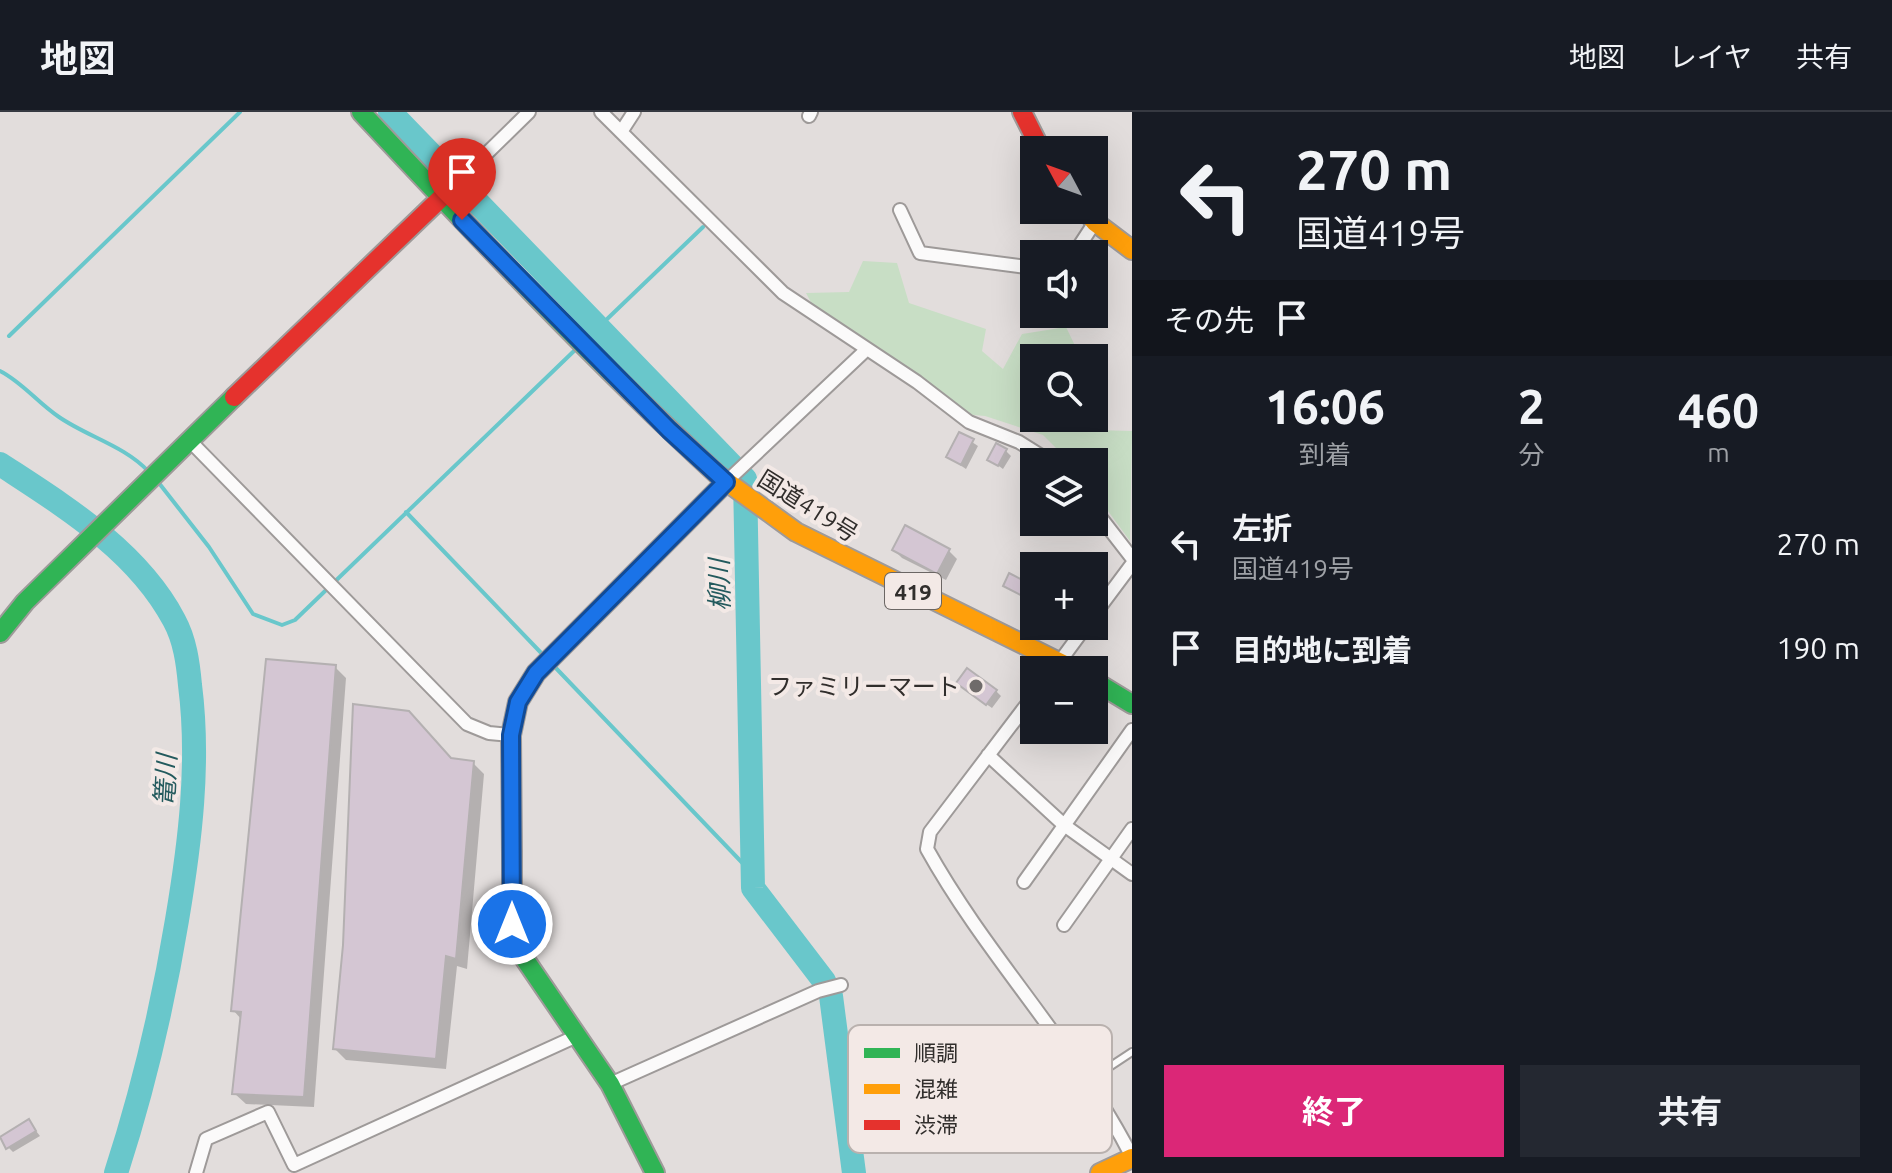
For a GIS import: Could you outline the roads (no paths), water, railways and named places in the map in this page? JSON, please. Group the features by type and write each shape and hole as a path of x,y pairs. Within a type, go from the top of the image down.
{"main road":[{"name":"国道419号","path":"361,112 445,194 669,430 730,484 796,532 1041,656"},
{"path":"1023,112 1034,136"},
{"path":"0,633 25,602 143,485 445,194"},
{"path":"1100,224 1132,250"},
{"path":"655,1173 610,1084 524,958 512,924 511,735 518,702 536,673 730,484"},
{"path":"1108,689 1132,704"},
{"path":"1100,1173 1132,1158"}],"street":[{"path":"445,194 529,112"},
{"path":"601,112 783,293 917,382 969,422 1029,448"},
{"path":"621,132 634,112"},
{"path":"900,210 920,253 1020,266"},
{"path":"730,484 742,466 867,349"},
{"path":"190,441 467,724 489,733 511,735"},
{"path":"1108,528 1132,561 1108,595"},
{"path":"1020,713 930,832 927,849 1047,1025"},
{"path":"1024,882 1132,730"},
{"path":"988,755 1064,825 1132,874"},
{"path":"1064,925 1132,829"},
{"path":"610,1084 819,991 841,985"},
{"path":"196,1173 206,1139 268,1112 294,1165 579,1035"},
{"path":"1112,1123 1132,1158"}],"lane":[{"path":"1112,1065 1132,1052"}],"waterway":[{"path":"9,336 240,112"},
{"name":"柳川","path":"390,112 745,479 753,888 824,981 831,996 848,1127"},
{"path":"604,322 703,227"},
{"path":"155,478 209,547 253,614 282,625 295,620 574,351"},
{"path":"0,371 59,417 118,448 149,472"},
{"name":"篭川","path":"0,464 73,513 120,551 159,595 181,636 187,660 193,714 194,773 186,862 159,1016 116,1173"},
{"path":"406,512 546,658"},
{"path":"552,664 752,873"},
{"name":"柳川","path":"851,1153 854,1173"}],"place":[{"name":"ファミリーマート","path":"976,686"}]}
